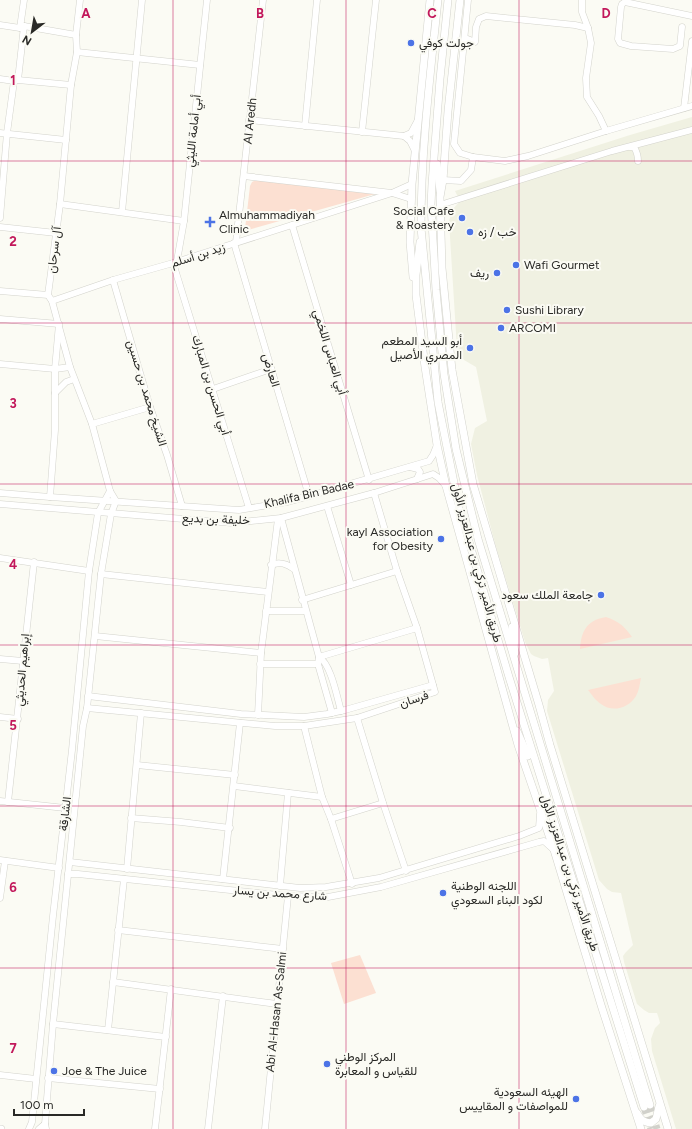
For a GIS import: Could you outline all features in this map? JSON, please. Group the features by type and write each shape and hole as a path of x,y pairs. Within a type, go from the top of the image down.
{"main road":[{"path":"430,0 412,184 410,242 413,280 422,332 425,367 437,445 446,486 511,720 554,850 641,1129"},
{"name":"طريق الأمير تركي بن عبدالعزيز الأول","path":"438,0 422,163 422,228 438,402 460,508 508,677 647,1106 478,539 456,449 444,374 436,290 431,204 436,123 448,0"},
{"path":"440,201 444,180 450,96 460,0"},
{"path":"436,123 442,268 452,370 461,426 473,484 550,745 668,1129"},
{"path":"416,295 416,275 422,228"},
{"path":"513,619 512,633 516,669"},
{"path":"511,720 539,775"},
{"path":"633,1106 641,1120 651,1123 656,1119 659,1112 659,1102"}],"street":[{"path":"0,218 1,180 16,80 24,0"},
{"name":"آل سرحان","path":"48,295 60,204 71,85 77,52 76,34 80,0"},
{"path":"122,212 142,0"},
{"name":"أبي أمامة الليثي","path":"175,262 184,221 207,0"},
{"name":"Al Aredh","path":"235,243 244,176 263,0"},
{"path":"305,126 318,0"},
{"path":"362,132 376,0"},
{"path":"468,0 454,144 460,153 473,157 505,160 528,156 692,106"},
{"path":"582,0 582,12 588,28 591,43 586,78 587,98 599,116 606,131"},
{"path":"682,27 680,46 673,50 631,46 620,43 618,39 621,2 692,16"},
{"path":"465,38 475,42 476,27 479,19 486,16 575,25 588,28"},
{"path":"0,26 22,27 76,34"},
{"path":"684,108 692,41"},
{"path":"77,52 200,65"},
{"path":"0,79 71,85"},
{"path":"404,136 411,133 419,119"},
{"path":"249,120 404,136 410,140 416,151"},
{"path":"630,147 643,140 692,126"},
{"path":"440,201 612,151 692,130"},
{"path":"0,132 66,140"},
{"path":"630,147 634,147 638,155 638,161"},
{"path":"444,180 461,181 471,170 473,157"},
{"path":"244,176 392,193 411,199"},
{"name":"زيد بن أسلم","path":"52,301 113,280 175,262 392,193 412,184"},
{"path":"60,204 184,221"},
{"name":"أبي العباس اللخمي","path":"292,225 369,480"},
{"path":"0,227 56,233"},
{"name":"العارض","path":"235,243 309,496"},
{"name":"أبي الحسن بن المبارك","path":"175,262 249,508"},
{"name":"الشيخ محمد بن حسين","path":"113,280 150,407 167,455 182,506"},
{"path":"0,292 48,295 52,301 70,367 92,424 110,491 116,501"},
{"path":"0,319 59,324"},
{"path":"50,497 55,425 55,369 59,324"},
{"path":"0,364 55,369 70,367"},
{"path":"213,389 271,369"},
{"path":"55,393 66,382 74,379"},
{"path":"92,424 150,407"},
{"name":"Khalifa Bin Badae","path":"0,493 239,510 287,502 369,480 429,461 437,445"},
{"path":"410,467 418,469 420,472 417,479"},
{"name":"خليفة بن بديع","path":"0,504 233,523 279,519 374,493 433,474 446,486"},
{"path":"106,501 110,491"},
{"path":"374,493 397,571 417,628 433,685"},
{"name":"الشارقة","path":"30,1129 32,1122 72,750 89,571 98,513 106,501"},
{"name":"الشارقة","path":"45,1126 48,1078 68,874 101,574 112,514 116,501"},
{"path":"328,506 351,585"},
{"path":"258,715 261,653 271,565 279,519"},
{"path":"279,519 319,657 318,664 336,712"},
{"path":"0,558 89,571"},
{"name":"إبراهيم الحديثي","path":"8,802 34,562"},
{"path":"271,565 277,563 287,564 294,569"},
{"path":"302,600 397,571"},
{"path":"101,574 268,592"},
{"path":"266,611 305,611"},
{"path":"319,657 417,628"},
{"path":"94,636 261,653"},
{"path":"319,657 328,666 336,712 336,721"},
{"path":"0,659 23,660"},
{"path":"260,664 318,664"},
{"name":"فرسان","path":"87,708 275,726 304,726 357,718 435,692 433,685 336,712 304,717 258,715 88,696"},
{"path":"127,869 141,713"},
{"path":"0,717 18,719"},
{"path":"357,718 406,871"},
{"path":"223,879 230,828 240,723"},
{"path":"304,726 322,797 331,819 352,884"},
{"path":"72,750 81,751"},
{"path":"137,765 234,775"},
{"path":"234,786 322,797"},
{"path":"280,886 288,793"},
{"path":"0,801 65,808"},
{"path":"331,819 383,803"},
{"name":"شارع محمد بن يسار","path":"70,862 300,888 326,887 352,884 406,871 519,836 539,828 540,810"},
{"path":"131,818 230,828"},
{"path":"519,836 529,835 530,840 524,846"},
{"name":"شارع محمد بن يسار","path":"68,874 288,896 328,897 381,887 544,841 554,850"},
{"path":"0,898 3,860 59,868"},
{"path":"78,874 76,870 81,863"},
{"path":"108,1030 124,879"},
{"name":"Abi Al-Hasan As-Salmi","path":"265,1129 288,896"},
{"path":"53,916 64,917"},
{"path":"118,930 283,949"},
{"path":"113,982 277,1004"},
{"path":"155,1129 171,989"},
{"path":"208,1129 223,996"},
{"path":"53,1024 166,1037"},
{"path":"0,1075 36,1079"},
{"path":"48,1078 160,1089"},
{"path":"32,1122 34,1128 38,1129 45,1126"}],"shaded area":[{"name":"جامعة الملك سعود","path":"692,117 692,1129 676,1129 652,1051 651,1039 655,1028 660,1023 659,1019 657,1013 649,1013 637,1004 624,962 623,956 633,945 621,893 612,892 599,880 547,711 548,700 554,691 548,658 542,659 531,654 525,642 496,547 477,475 471,444 475,428 487,421 476,367 464,360 457,349 449,221 453,209 460,201 455,191 630,135"},
{"path":"256,180 375,194 248,230 245,229 250,186 252,182"},
{"path":"606,617 621,625 632,637 580,649 582,637 586,627 599,618"},
{"path":"641,678 636,696 629,704 620,708 615,709 605,707 597,701 588,690"},
{"path":"360,955 376,993 344,1004 331,963"}],"tunnel":[{"path":"650,1105 657,1129"},
{"path":"644,1107 651,1129"}],"place":[{"name":"جولت كوفي","path":"411,43"},
{"name":"Social Cafe & Roastery","path":"462,218"},
{"name":"Almuhammadiyah Clinic","path":"210,222"},
{"name":"خب / زه","path":"470,232"},
{"name":"Wafi Gourmet","path":"516,265"},
{"name":"ريف","path":"497,273"},
{"name":"Sushi Library","path":"507,310"},
{"name":"ARCOMI","path":"501,328"},
{"name":"أبو السيد المطعم المصري اﻷصيل","path":"470,348"},
{"name":"kayl Association for Obesity","path":"441,539"},
{"name":"جامعة الملك سعود","path":"601,595"},
{"name":"اللجنه الوطنية لكود البناء السعودي","path":"443,893"},
{"name":"المركز الوطني للقياس و المعابرة","path":"327,1064"},
{"name":"Joe & The Juice","path":"54,1071"},
{"name":"الهيئه السعودية للمواصفات و المقاييس","path":"576,1099"}]}
